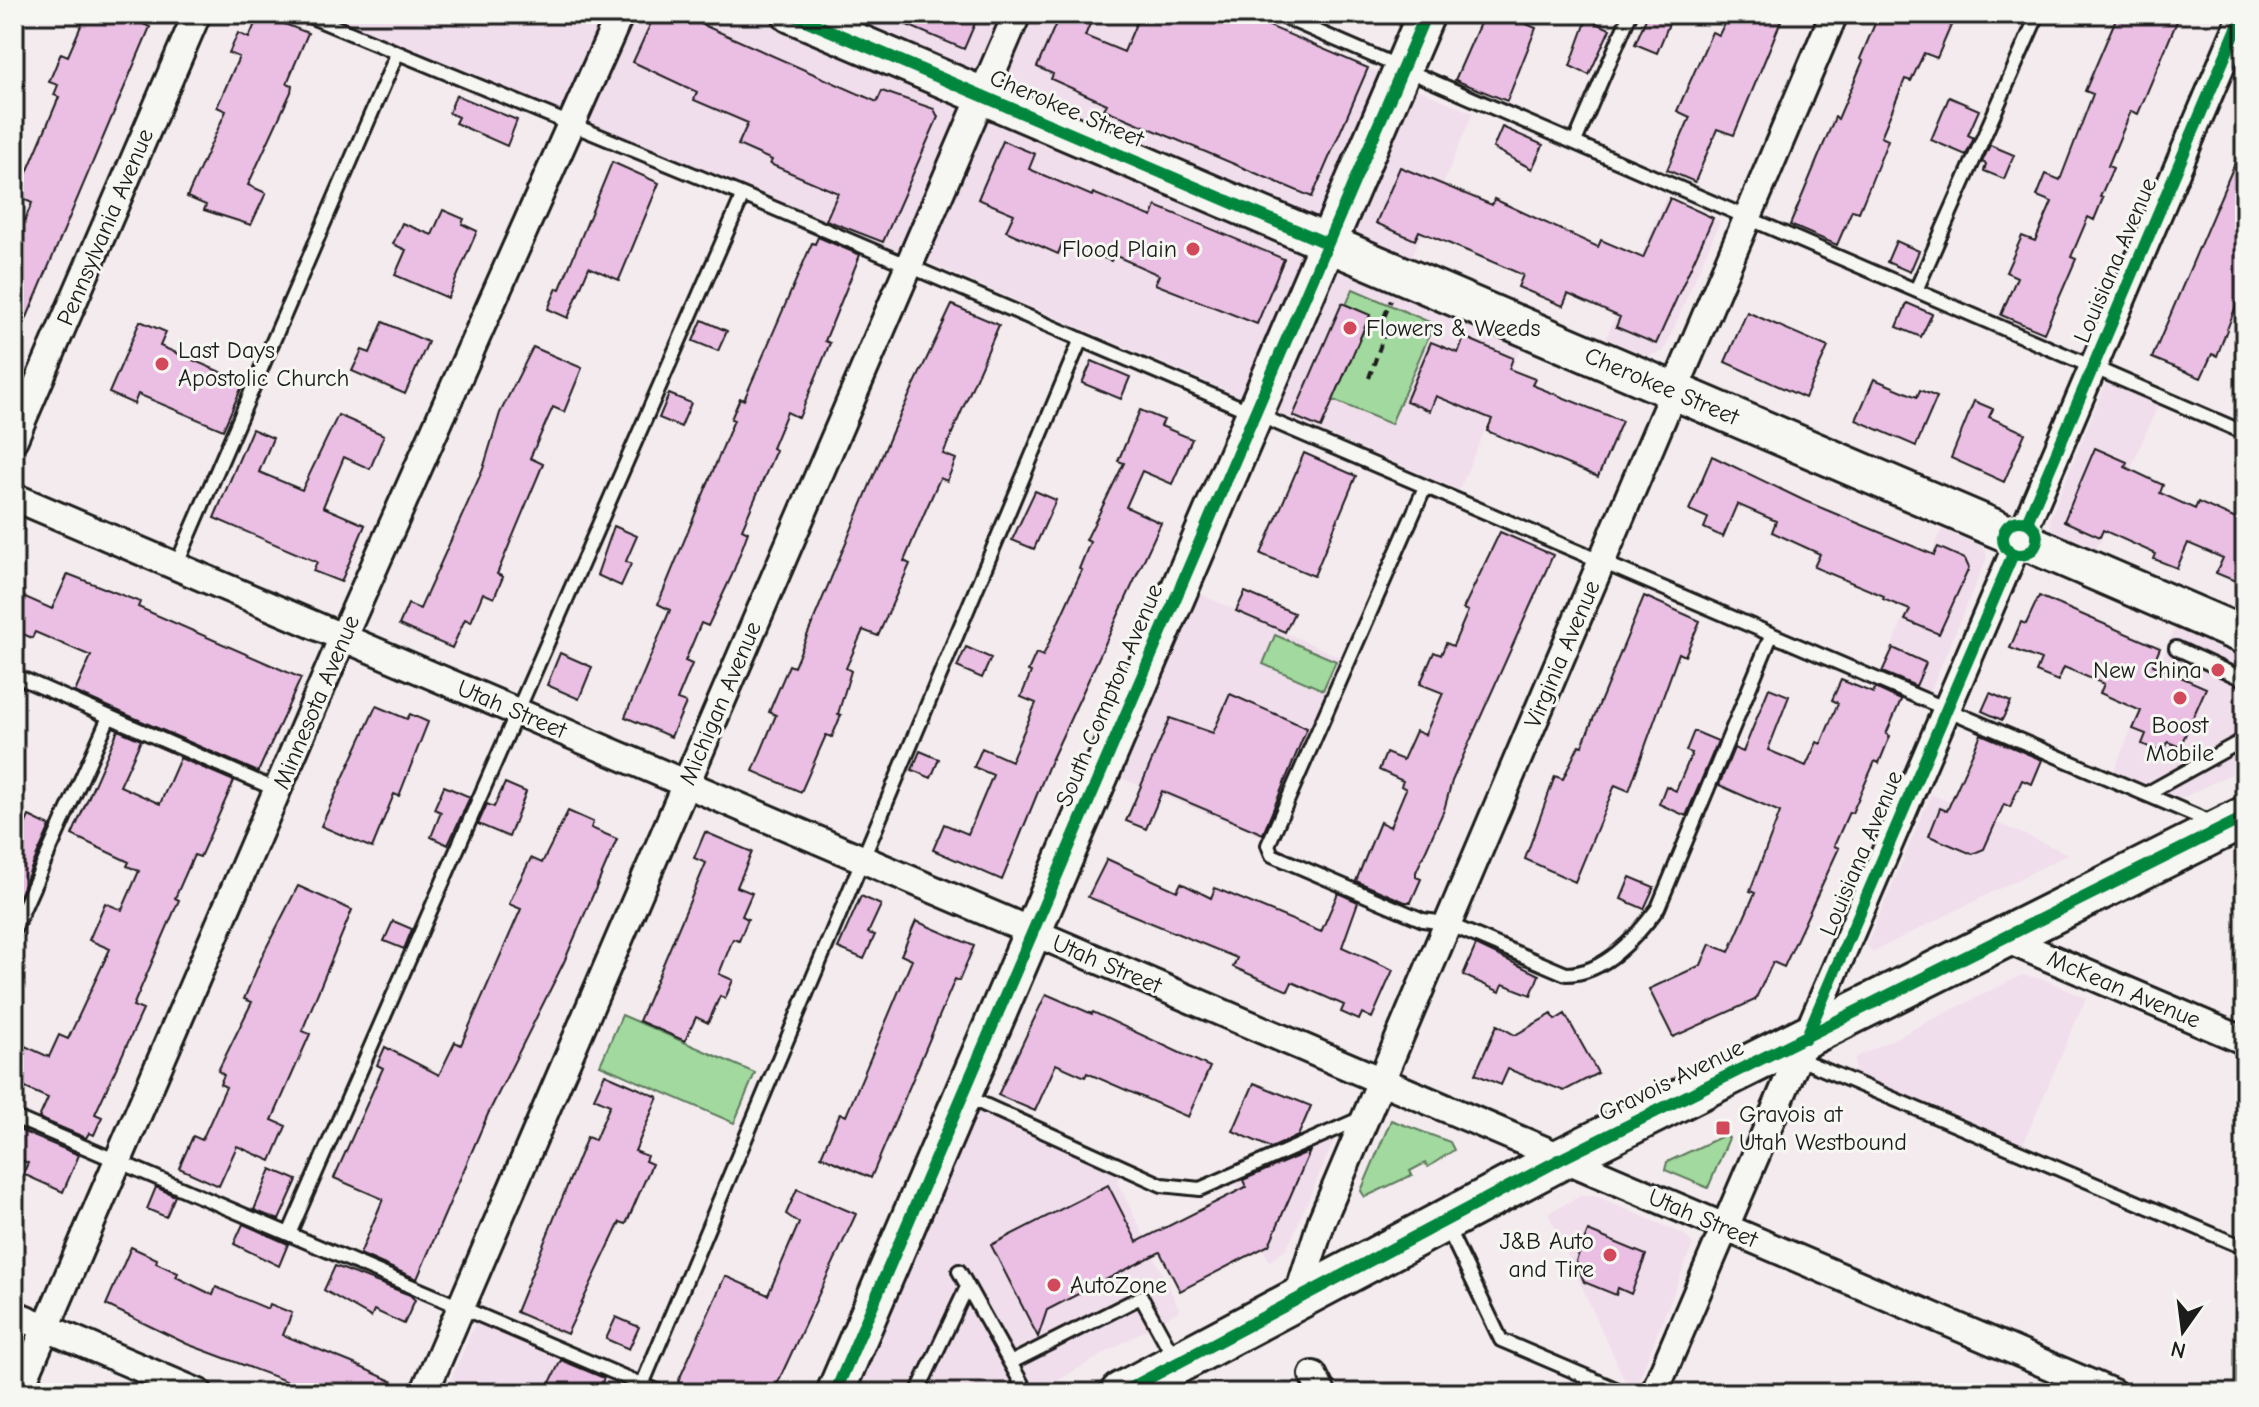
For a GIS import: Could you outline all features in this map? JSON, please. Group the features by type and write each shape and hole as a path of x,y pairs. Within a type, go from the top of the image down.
{"main road":[{"name":"Gravois Avenue","path":"1122,1393 1298,1296 1561,1159 1802,1048 2003,938 2238,827"}],"street":[{"name":"Pennsylvania Avenue","path":"14,439 197,14"},
{"name":"Minnesota Avenue","path":"18,1393 343,637 620,14"},
{"name":"Cherokee Street","path":"791,14 2245,636"},
{"name":"Michigan Avenue","path":"424,1393 1017,14"},
{"name":"South Compton Avenue","path":"835,1393 1426,14"},
{"name":"Virginia Avenue","path":"1298,1296 1322,1220 1446,923 1834,14"},
{"name":"Louisiana Avenue","path":"1654,1393 2241,15"},
{"name":"Utah Street","path":"14,497 2113,1393"},
{"name":"McKean Avenue","path":"2003,938 2245,1041"},
{"path":"14,1314 199,1393"}],"lane":[{"path":"304,14 743,195 1601,564 2146,794 2238,827"},
{"path":"1277,14 1917,288 2245,433"},
{"path":"1575,142 1630,14"},
{"path":"1917,288 2038,14"},
{"path":"176,566 397,54"},
{"path":"289,1234 743,195"},
{"path":"642,1385 1081,339"},
{"path":"1425,487 1268,845 1272,855 1423,920 1446,923 1566,974 1577,974 1629,946 1658,908 1771,636"},
{"path":"2176,648 2245,680"},
{"path":"14,675 277,790"},
{"path":"14,930 109,717"},
{"path":"2146,794 2245,739"},
{"path":"1802,1048 2245,1248"},
{"path":"962,1095 1162,1185 1181,1190 1200,1189 1367,1116"},
{"path":"14,1117 662,1393"},
{"path":"1444,1220 1501,1340 1625,1393"},
{"path":"959,1271 1027,1393"},
{"path":"917,1393 967,1287"},
{"path":"1010,1363 1141,1297 1176,1363"}],"path":[{"path":"1369,378 1387,327 1381,325 1389,304"}],"shaded area":[{"path":"328,14 1243,14 1473,113 1396,294 1521,347 1459,490 936,266"},
{"path":"1666,197 1720,221 1664,351 1648,356 1606,338"},
{"path":"2106,382 2158,405 2096,550 2053,531 2049,520"},
{"path":"1942,529 1981,546 1986,551 1986,560 1929,694 1880,673"},
{"path":"1200,594 1340,657 1263,837 1121,778"},
{"path":"2176,626 2245,655 2245,767 2176,801 2113,772"},
{"path":"1931,794 2069,854 1873,952 1868,946 1869,939"},
{"path":"2022,975 2043,979 2086,998 2023,1144 1855,1074 1855,1058"},
{"path":"979,1108 1122,1172 1118,1183 1180,1310 1036,1393 856,1393"},
{"path":"1326,1138 1334,1141 1287,1249 1269,1262 1234,1178"},
{"path":"1582,1195 1594,1195 1685,1235 1693,1244 1636,1387 1626,1383 1548,1213"},
{"path":"476,1321 640,1393 445,1393"}],"green space":[{"path":"1353,289 1434,324 1391,424 1333,400 1370,316 1346,305"},
{"path":"1275,635 1336,661 1323,690 1263,664"},
{"path":"622,1015 755,1073 734,1123 600,1065"},
{"path":"1391,1120 1450,1142 1454,1150 1428,1167 1425,1163 1410,1171 1412,1175 1365,1197 1361,1191"},
{"path":"1725,1135 1729,1138 1708,1188 1665,1170 1667,1162"}],"building":[{"path":"86,14 121,14 150,27 14,348 14,246 32,203 17,196 59,97 54,95 58,85 49,82 61,53 68,56"},
{"path":"259,14 308,33 287,83 292,85 291,92 248,185 266,193 251,225 204,210 206,205 187,197 226,111 217,107 239,57 229,53 238,33 249,38"},
{"path":"655,14 706,14 701,24 877,102 882,91 934,109 938,117 883,242 826,220 838,193 770,164 772,160 738,145 748,123 694,100 697,92 633,62"},
{"path":"881,14 979,14 964,49"},
{"path":"1060,14 1094,14 1085,36 1124,52 1140,14 1241,14 1368,68 1312,197 1104,109 1107,104 1051,79 1053,74 1037,67"},
{"path":"1484,14 1502,14 1536,28 1507,101 1455,80"},
{"path":"1648,14 1673,14 1657,53 1635,44"},
{"path":"1729,14 1765,14 1781,21 1734,135 1717,129 1695,182 1667,170 1690,117 1677,111 1712,32 1719,35"},
{"path":"1879,14 1956,14 1937,58 1924,53 1911,81 1905,79 1881,137 1888,140 1859,212 1852,210 1837,245 1790,225 1835,117 1838,119 1863,61 1860,59"},
{"path":"2118,14 2180,14 2138,114 2131,111 2108,166 2113,168 2100,197 2103,198 2094,220 2088,217 2071,257 2076,259 2044,333 2001,315 2017,277 2006,272 2022,236 2035,241 2052,202 2037,196 2046,174 2060,180 2093,94 2085,91"},
{"path":"1587,19 1610,29 1589,75 1570,66"},
{"path":"456,95 517,120 507,146 455,123 458,117 449,113"},
{"path":"1949,97 1979,110 1968,135 1974,138 1966,155 1931,140"},
{"path":"1502,127 1543,145 1532,169 1493,148"},
{"path":"1003,141 1035,154 1029,169 1092,196 1093,193 1152,217 1156,206 1284,259 1257,324 1155,284 1159,275 1114,255 1111,261 1063,241 1058,254 1006,231 1014,214 978,199"},
{"path":"2244,142 2245,282 2217,356 2212,354 2201,378 2152,358"},
{"path":"1990,145 2014,155 2004,179 1984,171 1986,164 1982,162"},
{"path":"612,162 659,183 619,280 589,267 568,318 548,309 557,288 560,289"},
{"path":"1400,167 1492,205 1494,199 1598,247 1601,240 1643,258 1670,198 1713,218 1656,344 1616,327 1620,317 1568,294 1563,306 1518,287 1523,275 1419,231 1415,240 1376,223"},
{"path":"443,210 464,219 462,224 477,231 448,298 395,275 406,250 393,244 402,223 432,235"},
{"path":"818,237 860,255 825,341 830,343 799,418 787,412 772,448 776,450 742,529 748,532 732,575 708,626 701,623 685,661 692,664 677,700 686,703 671,737 625,717 670,610 658,604 734,420 731,419 740,398 744,400 812,243 815,244"},
{"path":"1896,241 1919,251 1910,272 1887,262"},
{"path":"1342,303 1370,315 1321,428 1293,416"},
{"path":"1907,303 1932,314 1921,337 1897,327"},
{"path":"952,305 999,325 943,454 956,459 947,481 940,478 904,561 910,564 878,636 863,630 846,668 851,671 838,714 841,715 832,737 826,735 801,792 753,771 776,715 769,712 789,665 794,667 892,432"},
{"path":"1747,312 1828,347 1805,398 1725,362"},
{"path":"702,320 727,331 718,351 693,341"},
{"name":"Last Days Apostolic Church","path":"140,321 166,332 160,346 244,382 223,430 138,394 134,404 109,393"},
{"path":"383,322 428,342 405,394 352,371 362,350 370,353"},
{"path":"1464,337 1513,358 1509,369 1535,379 1532,385 1622,421 1598,477 1487,431 1492,419 1436,396 1430,411 1406,401 1431,342 1458,353"},
{"path":"533,347 582,368 564,412 553,407 530,458 543,464 497,574 503,577 494,598 483,593 471,622 465,619 452,648 399,625 408,604 420,609 483,469 500,413"},
{"path":"1092,361 1130,377 1121,399 1082,383"},
{"path":"1874,379 1917,397 1920,390 1937,397 1916,446 1856,420"},
{"path":"669,394 691,403 681,427 659,418"},
{"path":"1974,401 1993,409 1989,417 2025,433 2004,482 1951,458"},
{"path":"1140,410 1164,420 1161,426 1192,439 1172,484 1142,471 1126,507 1161,523 1049,765 1002,880 933,850 944,824 968,834 993,775 974,767 982,748 1011,761 1036,703 1021,697 1031,672 1028,671 1036,653 1043,656 1082,570 1079,569 1090,542 1086,540 1124,463 1118,461"},
{"path":"338,415 384,435 370,469 344,457 323,507 365,525 341,582 313,571 317,562 214,518 252,429 273,438 259,472 302,490"},
{"path":"2095,448 2127,462 2125,467 2163,485 2160,493 2195,509 2198,502 2245,523 2245,585 2216,573 2223,558 2188,543 2177,568 2154,559 2156,554 2103,530 2100,537 2064,521"},
{"path":"1304,453 1356,476 1314,576 1261,554"},
{"path":"1712,456 1805,501 1934,555 1938,547 1965,559 1969,568 1939,634 1905,620 1910,610 1883,599 1884,596 1814,567 1820,554 1772,532 1776,521 1737,504 1723,537 1704,528 1708,518 1689,510"},
{"path":"1035,491 1056,500 1034,549 1012,540"},
{"path":"614,526 637,536 626,561 631,564 621,586 597,575"},
{"path":"1500,532 1553,555 1452,781 1444,810 1416,872 1416,877 1421,879 1411,902 1405,902 1356,881 1380,822 1390,827 1406,789 1401,786 1403,781 1379,770 1386,753 1403,760 1416,731 1425,735 1443,693 1420,684 1434,652 1441,655 1446,643 1453,646 1468,611 1463,609"},
{"path":"68,574 140,602 138,607 301,678 258,772 75,692 91,656 35,632 32,638 14,630 14,592 52,609"},
{"path":"1245,592 1294,613 1285,632 1236,611"},
{"path":"1644,596 1700,621 1685,656 1679,653 1629,791 1615,785 1575,882 1525,859 1555,776 1563,779 1579,745 1582,746"},
{"path":"2039,596 2160,648 2153,665 2206,688 2180,747 2168,742 2163,753 2142,744 2146,734 2133,729 2141,711 2100,693 2104,684 2064,667 2058,681 2036,672 2041,660 2010,648 2021,622 2026,624"},
{"path":"966,647 991,658 982,678 957,667"},
{"path":"1893,648 1926,663 1916,686 1882,672"},
{"path":"560,653 592,667 579,699 547,685"},
{"path":"1841,680 1873,693 1875,688 1901,700 1886,734 1890,736 1879,763 1875,761 1852,813 1849,812 1834,846 1839,848 1784,967 1773,962 1755,1000 1673,1037 1649,989 1701,965 1710,944 1729,952 1755,893 1750,891 1780,812 1719,785 1734,748 1743,752 1769,688 1789,696 1768,750 1806,766 1817,742 1821,744 1838,703 1832,700"},
{"path":"1990,693 2011,702 2002,720 1982,711"},
{"path":"1230,694 1307,728 1263,834 1162,791 1146,829 1126,821 1170,718 1213,733"},
{"path":"376,706 407,719 410,714 428,722 399,796 394,794 372,848 321,826"},
{"path":"118,730 141,740 120,786 160,804 180,758 234,781 200,857 194,855 175,898 179,900 133,1006 143,1010 95,1114 102,1117 94,1135 89,1133 86,1138 39,1118 48,1098 14,1083 14,1041 49,1057 59,1035 68,1039 110,949 89,940 105,903 122,910 139,871 127,866 129,862 72,835"},
{"path":"1694,731 1718,741 1686,816 1659,804 1666,786 1676,791 1692,753 1686,751"},
{"path":"1981,734 2042,760 2032,784 2022,780 2010,807 2004,804 1984,849 1972,854 1929,836 1940,808 1947,811"},
{"path":"920,751 939,759 931,778 912,770"},
{"path":"505,783 526,792 509,837 478,824 487,804 494,807"},
{"path":"444,786 470,797 448,845 431,837 441,812 434,809"},
{"path":"568,811 593,822 591,828 617,839 564,962 488,1114 417,1279 360,1254 383,1199 334,1178 383,1068 377,1065 385,1047 439,1075 455,1042 461,1045 521,909 509,904 518,884 531,858 542,863"},
{"path":"29,816 50,826 14,907 14,850"},
{"path":"705,832 752,852 737,887 752,893 742,916 748,919 739,941 733,939 719,974 733,980 725,999 720,996 708,1023 696,1017 685,1041 639,1021 706,863 694,858"},
{"path":"1107,859 1177,891 1181,883 1211,898 1215,888 1321,932 1338,893 1358,902 1342,947 1393,970 1372,1018 1362,1013 1359,1020 1341,1012 1344,1005 1292,982 1288,991 1233,967 1237,958 1088,897"},
{"path":"1630,877 1654,887 1644,909 1621,899"},
{"path":"298,886 352,910 302,1031 310,1034 272,1120 286,1126 271,1161 237,1146 219,1186 179,1168 193,1136 202,1140 226,1087 220,1084 224,1075 218,1071 252,1002 244,999 263,954"},
{"path":"861,896 881,905 868,933 875,935 864,959 838,948"},
{"path":"393,921 412,929 404,949 384,941"},
{"path":"916,921 974,946 959,981 955,979 871,1178 821,1156 840,1113 846,1116 912,960 901,955"},
{"path":"1476,945 1539,975 1531,995 1503,984 1500,992 1463,975"},
{"path":"1046,994 1093,1012 1210,1067 1188,1117 1087,1073 1085,1077 1056,1064 1035,1111 998,1095"},
{"path":"1552,1014 1555,1020 1565,1014 1598,1073 1564,1091 1508,1069 1501,1085 1475,1074 1497,1025 1515,1035"},
{"path":"605,1074 658,1097 635,1151 647,1156 645,1161 652,1164 626,1224 620,1222 567,1334 516,1312 587,1137 595,1140 610,1105 594,1098"},
{"path":"1254,1083 1311,1106 1298,1136 1271,1148 1233,1131"},
{"path":"14,1128 79,1155 63,1192 23,1174 28,1163 14,1157"},
{"path":"1310,1151 1269,1245 1180,1291 1160,1252 1047,1310 1038,1337 991,1245 1108,1185 1137,1242 1246,1187 1243,1180"},
{"path":"271,1169 297,1180 279,1220 254,1210"},
{"path":"156,1187 175,1196 166,1217 147,1209"},
{"path":"797,1189 856,1214 773,1393 702,1393 678,1382 725,1276 768,1295 799,1223 786,1214"},
{"path":"243,1224 288,1244 279,1266 234,1244"},
{"path":"1588,1231 1646,1255 1631,1294 1618,1288 1616,1295 1584,1282 1576,1261"},
{"path":"131,1247 178,1273 176,1277 213,1295 216,1287 268,1309 270,1304 292,1313 283,1335 409,1389 408,1393 318,1393 187,1344 106,1305"},
{"path":"335,1266 410,1295 415,1300 404,1324 374,1310 371,1317 324,1290"},
{"path":"616,1317 639,1327 629,1349 606,1339"},
{"path":"561,1360 604,1378 597,1393 545,1393"}],"cycle path":[{"path":"791,14 1326,243"},
{"path":"835,1393 1426,14"},
{"path":"2027,522 2243,14"},
{"path":"2020,521 2032,526 2037,538 2032,550 2020,555 2008,550 2003,538 2008,526 2020,521"},
{"path":"1806,1038 2013,554"},
{"path":"1121,1393 1561,1159 2245,817"}],"place":[{"name":"Flood Plain","path":"1193,249"},
{"name":"Flowers & Weeds","path":"1350,328"},
{"name":"Last Days Apostolic Church","path":"162,364"},
{"name":"New China","path":"2218,670"},
{"name":"Boost Mobile","path":"2180,698"},
{"name":"Gravois at Utah Westbound","path":"1723,1128"},
{"name":"J&B Auto and Tire","path":"1610,1255"},
{"name":"AutoZone","path":"1054,1285"}]}
